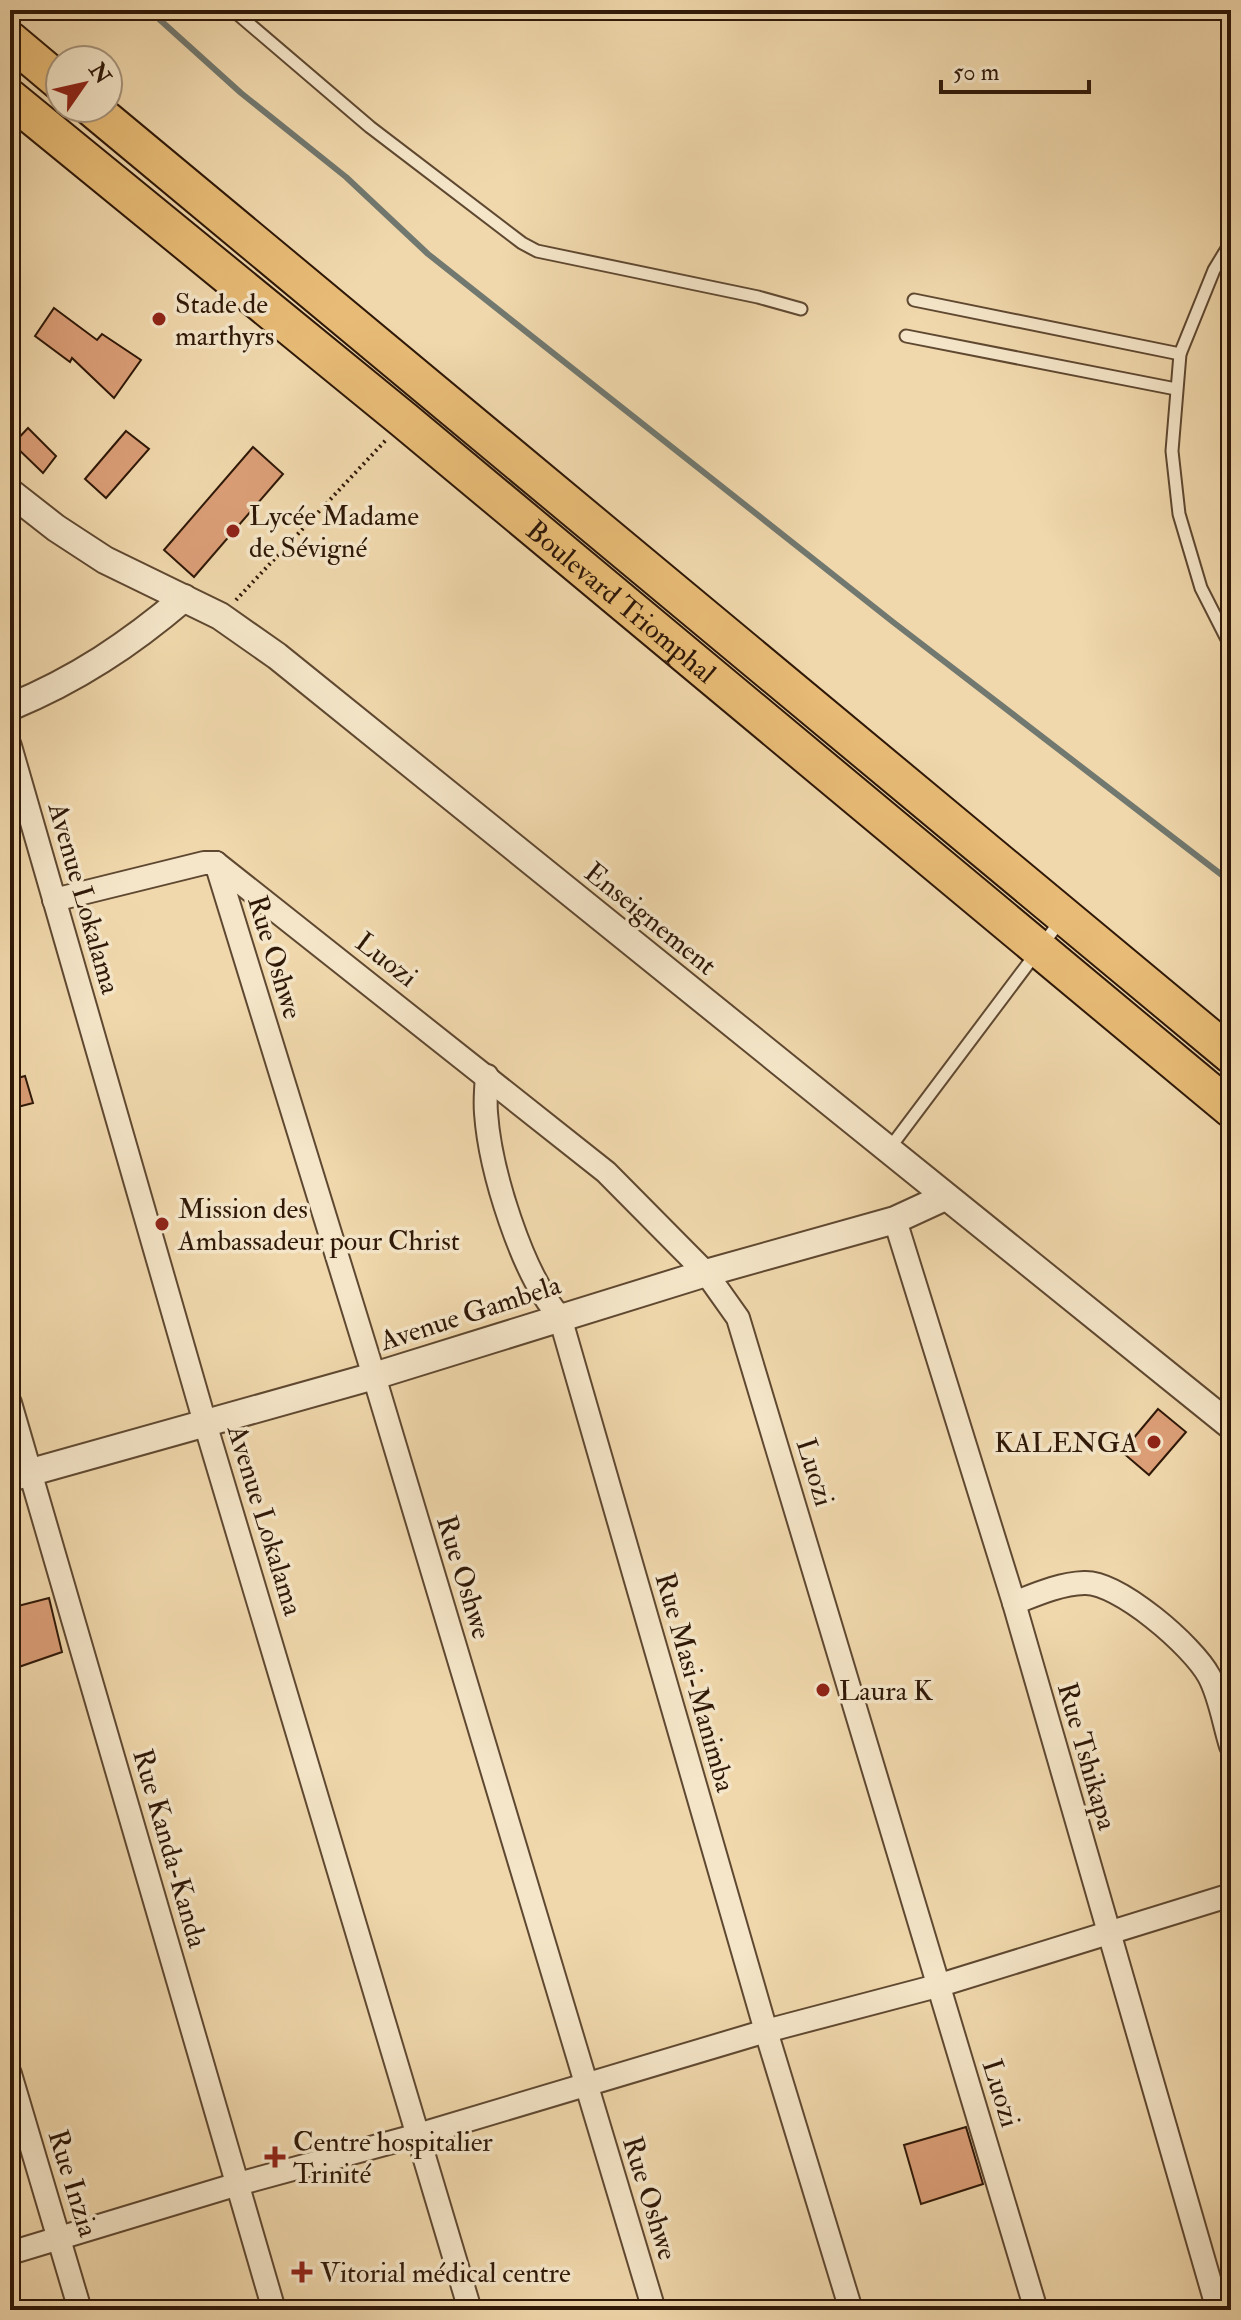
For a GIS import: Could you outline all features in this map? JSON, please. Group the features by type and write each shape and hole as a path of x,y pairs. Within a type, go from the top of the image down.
{"highway":[{"path":"10,40 44,69"},
{"name":"Boulevard Triomphal","path":"10,98 404,420 1231,1109"},
{"name":"Boulevard Triomphal","path":"111,124 1231,1055"}],"street":[{"name":"Enseignement","path":"10,492 56,528 105,560 220,616 277,656 1231,1426"},
{"path":"10,707 90,669 134,639 184,598"},
{"name":"Avenue Lokalama","path":"10,746 205,1423 470,2310"},
{"path":"54,900 204,863 216,863"},
{"name":"Luozi","path":"216,863 606,1172 706,1273 738,1318 1036,2310"},
{"name":"Rue Oshwe","path":"216,863 374,1376 654,2310"},
{"name":"Rue Masi-Manimba","path":"487,1076 486,1112 508,1212 533,1280 545,1301 560,1317 766,2031 851,2310"},
{"name":"Avenue Gambela","path":"20,1474 374,1376 706,1273 895,1220 945,1197"},
{"name":"Rue Tshikapa","path":"895,1220 1014,1603 1218,2310"},
{"name":"Rue Kanda-Kanda","path":"10,1403 20,1474 274,2310"},
{"path":"1014,1603 1061,1586 1088,1582 1115,1591 1170,1631 1209,1676 1231,1746"},
{"path":"10,2253 766,2031 937,1986 1231,1895"},
{"name":"Rue Inzia","path":"10,2074 80,2310"}],"lane":[{"path":"233,10 370,127 522,243 537,251 758,297 801,309"},
{"path":"1231,242 1214,270 1180,354 1172,451 1179,514 1201,588 1231,647"},
{"path":"914,300 1180,354"},
{"path":"906,336 1176,389"},
{"path":"888,1151 1064,916"}],"path":[{"path":"220,616 404,420"}],"green space":[{"path":"1231,363 1231,529 1221,476 1221,421"}],"building":[{"path":"54,308 97,340 102,334 141,360 114,398 72,358 70,362 35,336"},
{"path":"28,428 56,456 43,473 13,444"},
{"path":"126,431 149,449 106,498 85,479"},
{"path":"253,447 283,474 194,577 164,550"},
{"path":"25,1076 33,1103 10,1109 10,1080"},
{"name":"KALENGA","path":"1158,1409 1186,1432 1149,1475 1122,1452"},
{"path":"49,1598 62,1652 10,1670 10,1608"},
{"path":"966,2127 983,2184 921,2204 904,2145"}],"waterway":[{"path":"149,10 241,93 346,177 428,254 893,622 1231,882"}],"place":[{"name":"Stade de marthyrs","path":"159,319"},
{"name":"Lycée Madame de Sévigné","path":"233,531"},
{"name":"Mission des Ambassadeur pour Christ","path":"162,1224"},
{"name":"KALENGA","path":"1154,1442"},
{"name":"Laura K","path":"823,1690"},
{"name":"Centre hospitalier Trinité","path":"275,2157"},
{"name":"Vitorial médical centre","path":"302,2272"}]}
